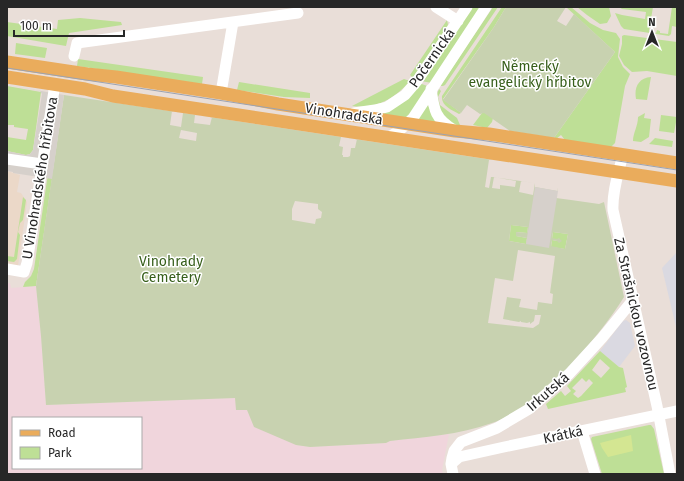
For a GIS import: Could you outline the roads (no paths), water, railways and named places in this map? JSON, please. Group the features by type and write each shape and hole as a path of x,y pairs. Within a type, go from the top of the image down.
{"main road":[{"name":"Vinohradská","path":"7,62 222,93 278,104 407,124 455,131 485,133 677,163"},
{"name":"Vinohradská","path":"7,77 85,89 106,94 677,181"}],"street":[{"path":"436,7 458,21"},
{"name":"Počernická","path":"344,114 387,107 405,95 417,81 468,7"},
{"name":"Počernická","path":"389,137 399,131 413,118 486,7"},
{"path":"74,56 77,43 298,13"},
{"path":"222,93 233,22"},
{"name":"U Vinohradského hřbitova","path":"7,269 24,272 27,263 55,84"},
{"path":"431,89 435,113 440,120 455,131"},
{"name":"Za Strašnickou vozovnou","path":"623,154 613,202 613,210 670,474"},
{"path":"7,159 42,164"},
{"name":"Irkutská","path":"452,469 454,451 461,442 501,426 530,409 569,374 602,338 633,300"},
{"name":"Krátká","path":"452,469 459,457 677,412"},
{"path":"582,431 595,474"}],"tram line":[{"path":"7,68 677,170"}],"park label":[{"name":"Německý evangelický hřbitov","path":"530,74"},
{"name":"Vinohrady Cemetery","path":"171,270"}]}
